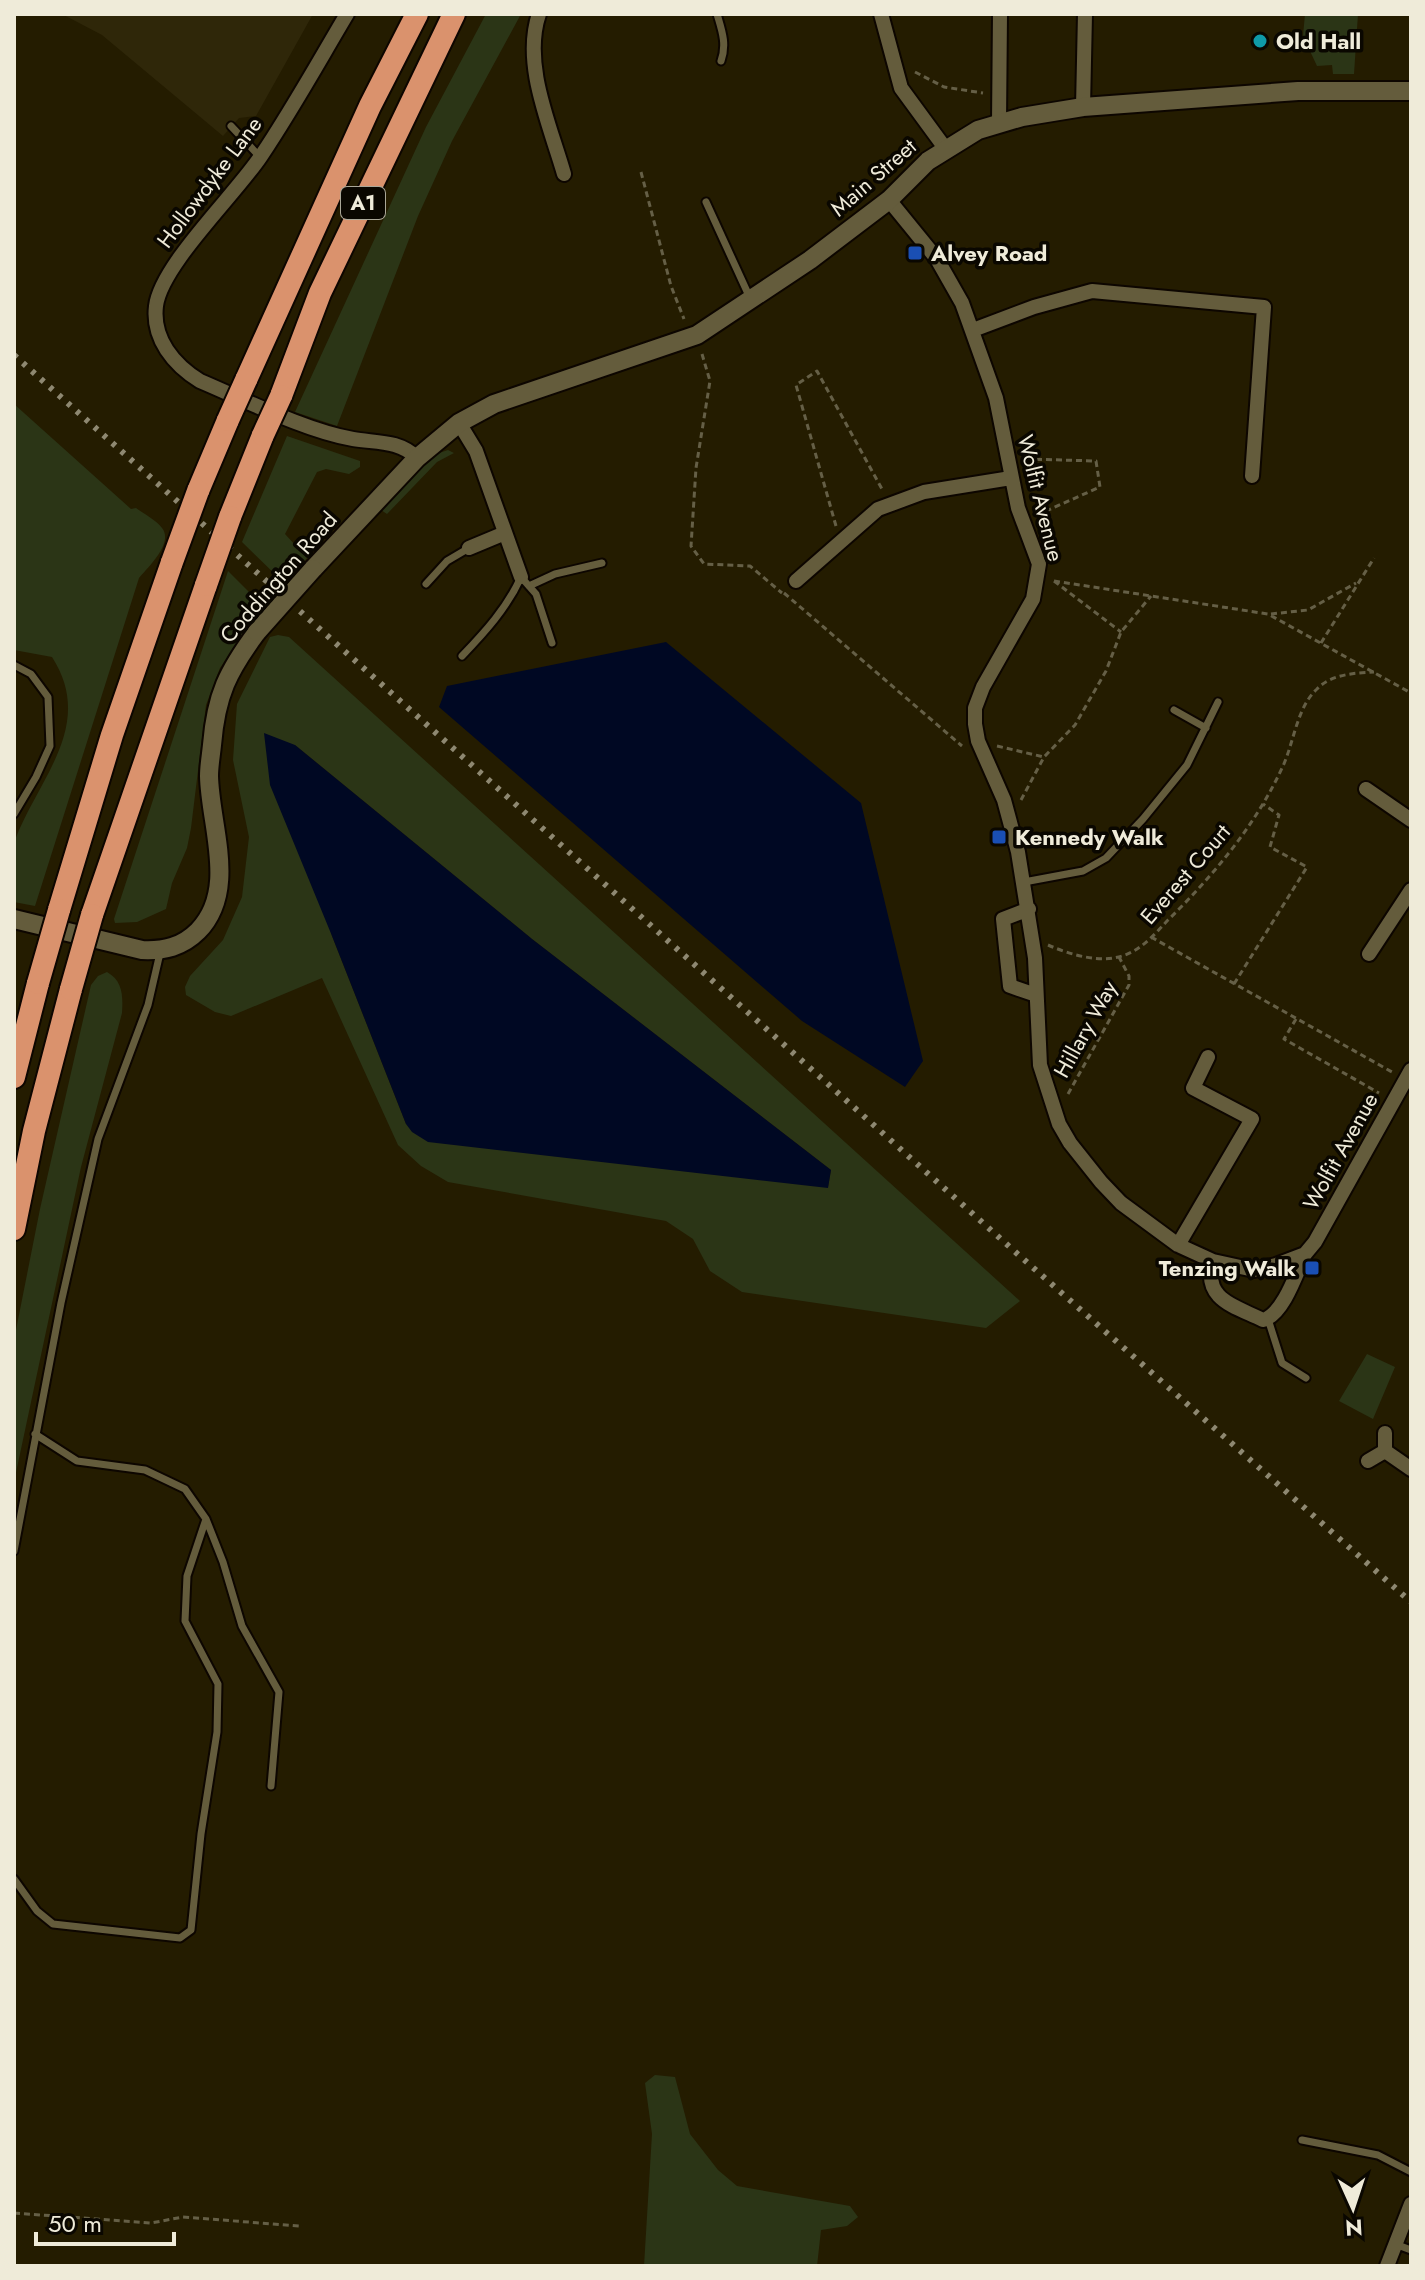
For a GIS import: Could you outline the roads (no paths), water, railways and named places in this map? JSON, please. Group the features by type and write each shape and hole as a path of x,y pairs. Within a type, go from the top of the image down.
{"highway":[{"name":"A1","path":"14,1077 38,983 112,735 198,491 370,106 417,14"},
{"name":"A1","path":"14,1229 34,1131 92,915 230,517 320,293 454,14"}],"street":[{"name":"Hollowdyke Lane","path":"347,14 260,158 179,257 156,305 157,327 163,344 178,365 200,381 323,431 395,444 408,449 417,458"},
{"path":"539,14 535,62 564,174"},
{"path":"881,14 901,88 945,148"},
{"path":"999,122 1000,14"},
{"path":"1083,107 1085,14"},
{"name":"Main Street","path":"417,458 459,423 494,404 695,336 810,260 889,200 910,177 945,148 999,122 1083,107 1298,91 1411,91"},
{"name":"Wolfit Avenue","path":"889,200 929,248 951,281 973,330 996,398 1023,522 1039,564 1033,599 978,698 975,724 978,741 996,779 1024,882 1032,934 1040,1065 1056,1115 1070,1143 1101,1182 1121,1203 1178,1245 1213,1261 1254,1270 1305,1254"},
{"path":"973,330 1034,307 1092,291 1264,307 1252,476"},
{"path":"459,423 476,451 525,582"},
{"name":"Coddington Road","path":"161,951 194,935 215,904 219,880 209,777 218,705 232,666 257,632 313,569 417,458"},
{"path":"796,581 878,509 924,492 1011,478"},
{"path":"469,548 505,533"},
{"path":"1366,789 1411,820"},
{"path":"1369,954 1411,890"},
{"path":"1029,909 1003,919 1010,986 1036,995"},
{"path":"14,919 142,950 161,951"},
{"path":"1178,1245 1252,1119 1193,1088 1208,1057"},
{"name":"Wolfit Avenue","path":"1268,1319 1279,1309 1305,1254 1315,1242 1408,1075"},
{"path":"1213,1261 1211,1285 1219,1298 1263,1320 1268,1319"},
{"path":"1385,1433 1385,1451"},
{"path":"1368,1461 1385,1451"},
{"path":"1385,1451 1411,1469"},
{"path":"1387,2266 1411,2204"}],"lane":[{"path":"717,14 724,39 725,51 721,61"},
{"path":"231,126 260,158"},
{"path":"706,202 751,300"},
{"path":"426,584 447,561 469,548"},
{"path":"462,656 525,582 602,563"},
{"path":"525,582 536,594 552,643"},
{"path":"14,665 31,674 48,697 50,746 14,814"},
{"path":"1024,882 1083,871 1106,858 1187,765 1218,702"},
{"path":"1174,710 1206,728"},
{"path":"14,1551 35,1434 98,1139 148,1005 161,951"},
{"path":"1268,1319 1282,1363 1306,1378"},
{"path":"35,1434 77,1461 145,1470 185,1489 206,1519 223,1562 242,1626 279,1692 271,1786"},
{"path":"14,1879 37,1911 53,1924 164,1938 180,1938 191,1930 201,1834 217,1732 218,1684 185,1621 187,1576 206,1519"},
{"path":"1302,2140 1378,2155 1411,2172"},
{"path":"1395,2244 1411,2250"}],"water":[{"path":"666,642 861,803 923,1061 905,1087 802,1021 439,707 447,686"},
{"path":"264,733 295,745 532,939 831,1170 828,1188 428,1142 412,1132 406,1124 270,785"}],"railway":[{"path":"14,355 1411,1602"}],"place":[{"name":"Old Hall","path":"1260,41"},
{"name":"Alvey Road","path":"915,253"},
{"name":"Kennedy Walk","path":"999,837"},
{"name":"Tenzing Walk","path":"1312,1268"}]}
